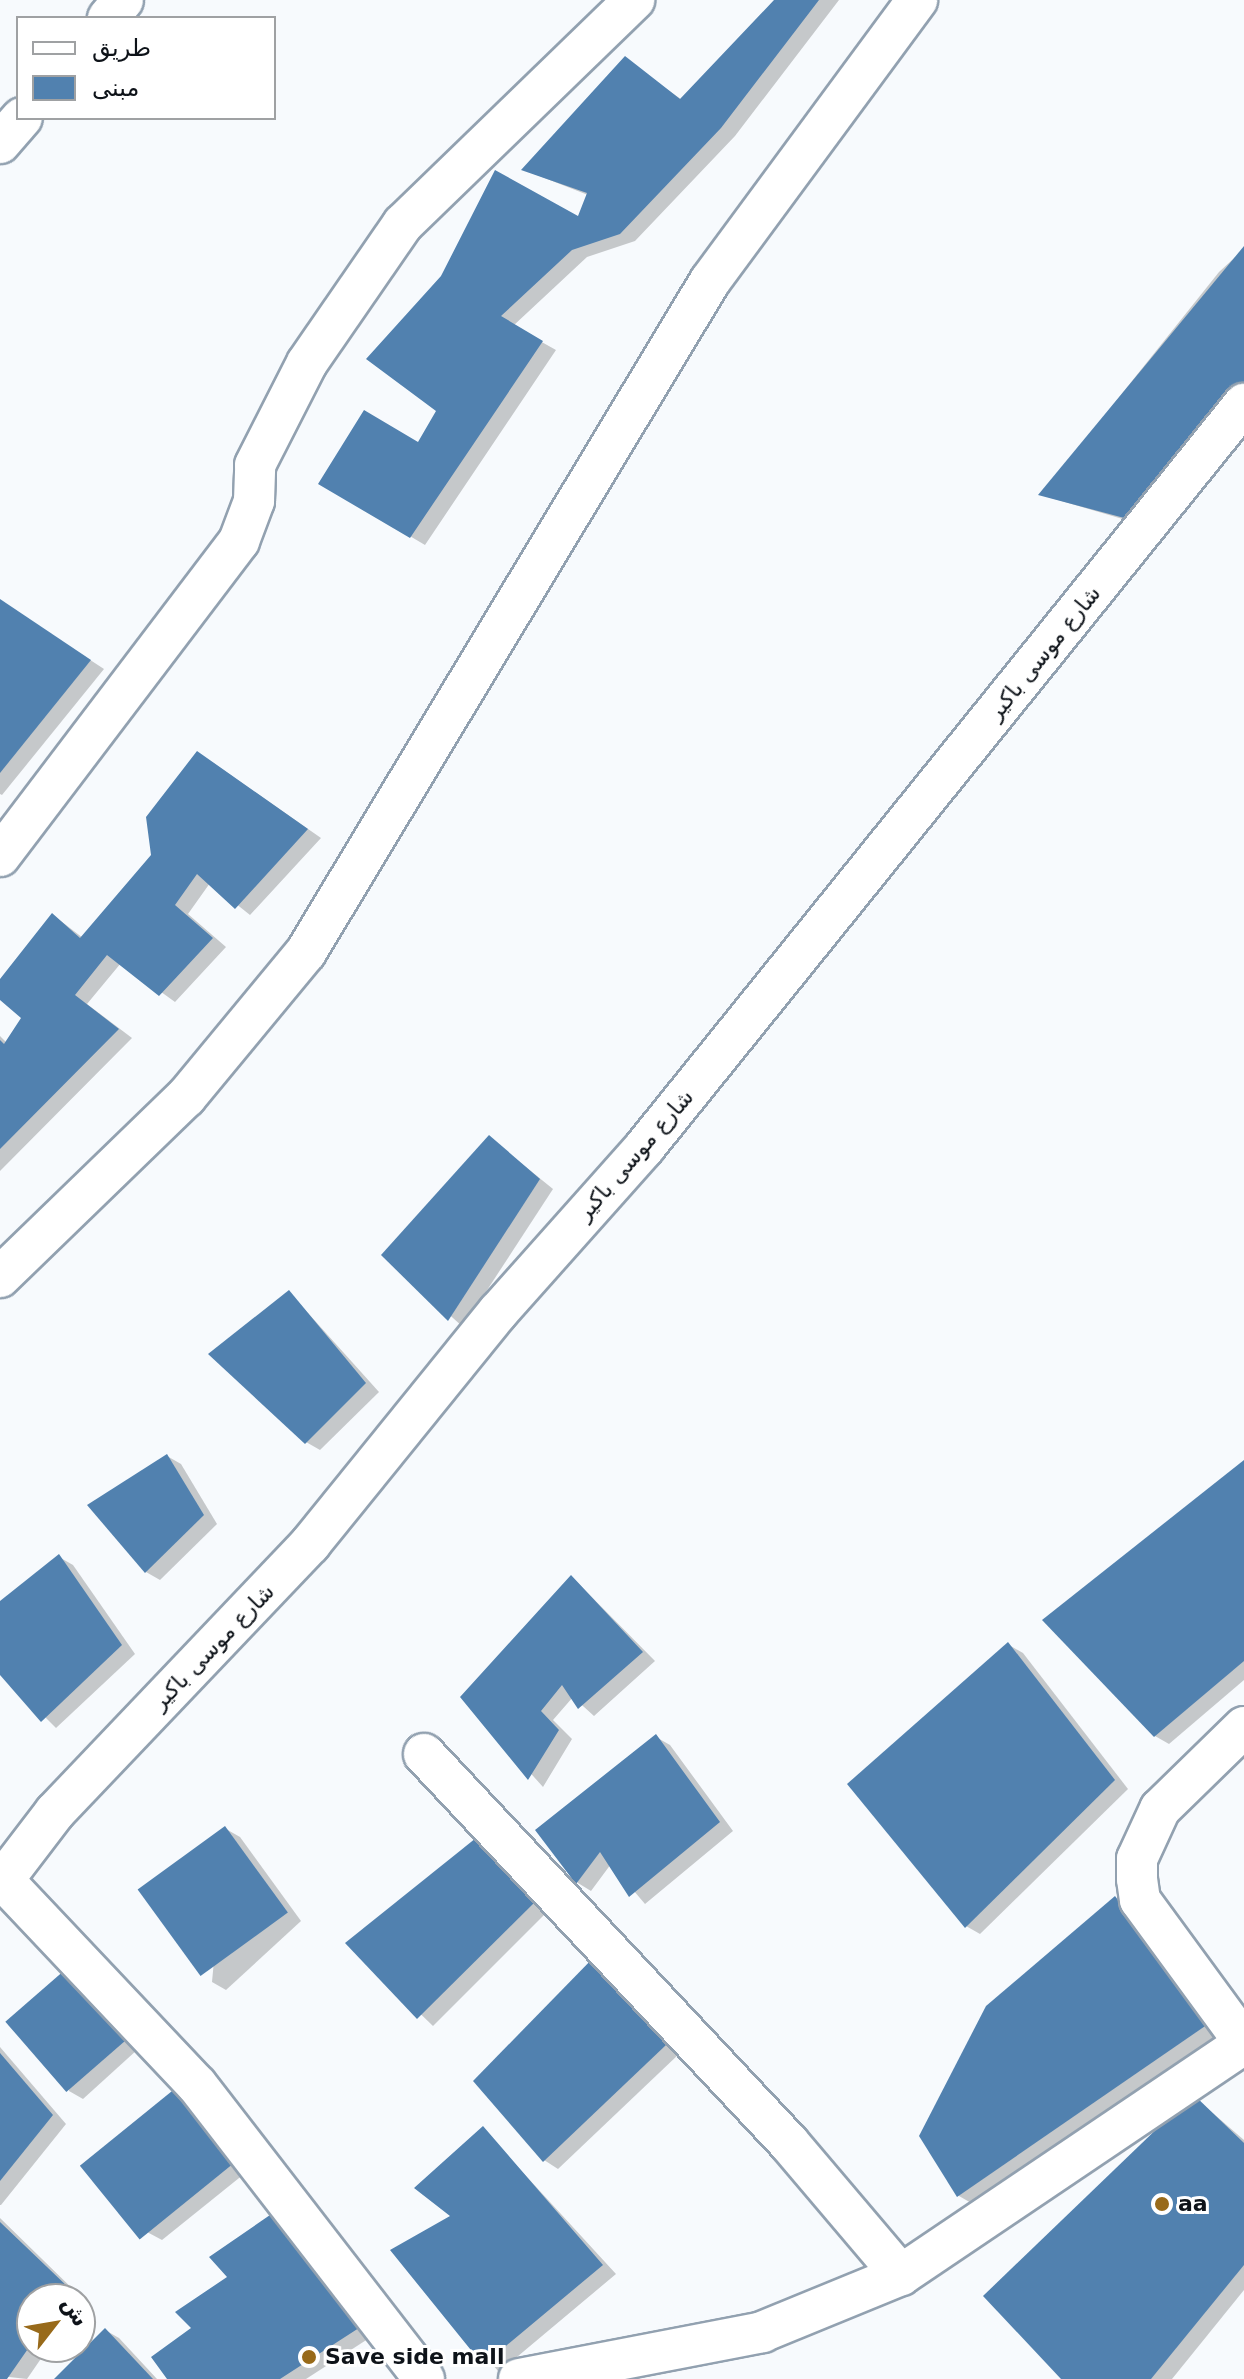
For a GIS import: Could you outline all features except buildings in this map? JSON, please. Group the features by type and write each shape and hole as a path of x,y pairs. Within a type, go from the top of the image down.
{"street":[{"path":"110,16 123,0"},
{"path":"0,856 239,541 254,501 255,465 307,363 403,224 634,0"},
{"path":"0,1277 186,1097 306,952 710,281 917,0"},
{"path":"0,143 20,120"},
{"name":"شارع موسى باكير","path":"2,1882 55,1812 310,1544 498,1312 644,1148 1244,404"},
{"path":"519,2379 762,2332 901,2275 1244,2043 1140,1900 1137,1859 1160,1809 1244,1727"},
{"path":"424,1754 768,2119 901,2275"},
{"path":"2,1882 197,2085 424,2379"}],"place":[{"name":"aa","path":"1162,2204"},
{"name":"Save side mall","path":"309,2357"}]}
